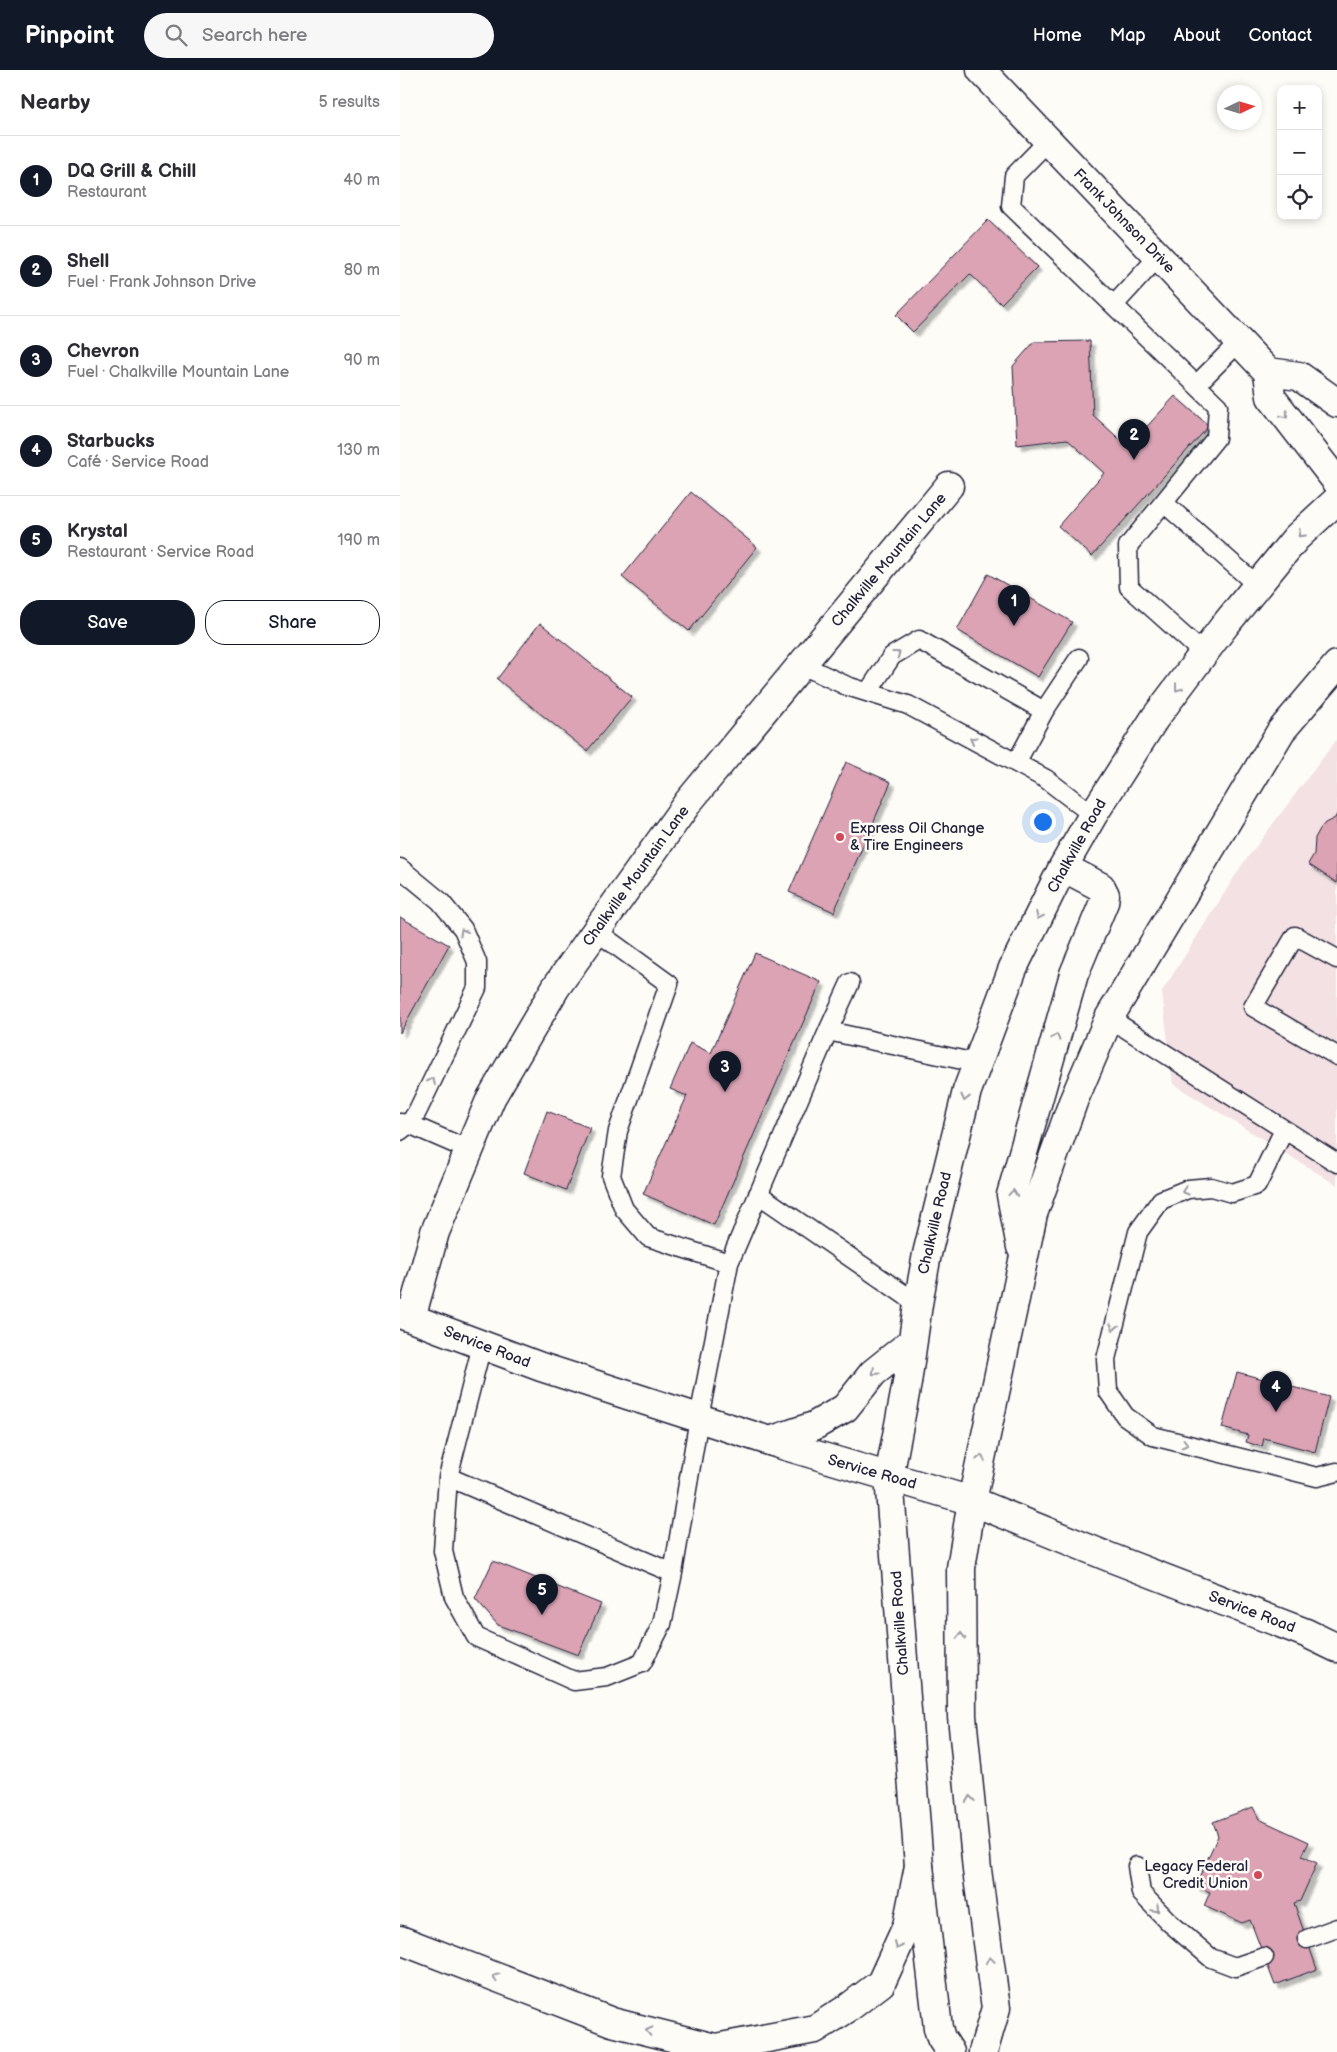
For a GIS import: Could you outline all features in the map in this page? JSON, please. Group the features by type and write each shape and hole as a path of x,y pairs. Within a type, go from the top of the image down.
{"main road":[{"name":"Frank Johnson Drive","path":"981,70 1238,343 1268,372"},
{"path":"1337,404 1299,376 1268,372 1271,397 1337,482"},
{"name":"Chalkville Mountain Lane","path":"406,1316 435,1232 491,1098 556,987 689,801 949,486"},
{"name":"Chalkville Road","path":"950,2052 941,2038 938,2028 919,1866 889,1477 907,1382 927,1254 967,1091 1013,968 1063,868 1093,815 1155,718 1204,654 1296,538 1337,500"},
{"path":"983,2052 996,2008 977,1870 962,1716 961,1568 972,1501 1033,1214 1073,1102 1109,1018 1281,731 1337,665"},
{"path":"1023,1258 1011,1195 1074,974 1104,902 1105,895 1101,887 1063,868"},
{"name":"Service Road","path":"406,1316 540,1367 770,1441 972,1501 1109,1557 1306,1633 1337,1648"},
{"path":"770,1441 814,1426 845,1408 873,1373 913,1341"},
{"path":"400,1940 612,2022 723,2050 815,2029 848,2008 881,1983 907,1926 919,1866"}],"lane":[{"path":"1048,141 1014,176 1012,206 1218,406 1216,438 1128,546 1129,588 1204,654"},
{"path":"1114,304 1158,257"},
{"path":"1197,384 1238,343"},
{"path":"1164,503 1258,586"},
{"path":"868,692 892,656 919,640 1044,712"},
{"path":"1016,763 1044,712 1078,658"},
{"path":"802,665 847,686 908,705 1046,779 1093,815"},
{"path":"400,868 440,901 463,929 477,962 477,988 403,1126 469,1150"},
{"path":"596,931 669,984 618,1130 611,1176 624,1209 648,1236 729,1263"},
{"path":"1337,959 1295,936 1253,1007 1337,1056"},
{"path":"482,1345 448,1477 443,1551 454,1596 476,1637 574,1681 607,1676 642,1663 662,1624 673,1574 699,1418 729,1263 850,983"},
{"path":"1109,1018 1337,1163"},
{"path":"828,1031 976,1063"},
{"path":"1284,1130 1256,1185 1232,1193 1211,1187 1188,1189 1160,1200 1138,1232 1106,1359 1108,1391 1126,1416 1153,1436 1317,1477 1337,1472"},
{"path":"758,1194 918,1304"},
{"path":"448,1477 673,1574"},
{"path":"1137,1866 1141,1893 1168,1922 1211,1958 1235,1967 1264,1957"},
{"path":"1307,1940 1337,1928"}],"shaded area":[{"path":"1337,739 1337,1185 1173,1084 1162,992 1242,865"}],"building":[{"path":"988,220 1037,267 1001,304 970,274 913,332 896,315"},
{"path":"1090,341 1093,415 1128,447 1175,396 1209,426 1092,556 1058,526 1104,473 1067,439 1017,445 1013,366 1034,342"},
{"path":"691,492 757,547 689,631 622,577"},
{"path":"988,574 1072,622 1038,677 957,630"},
{"path":"540,623 632,697 587,751 497,679"},
{"name":"Express Oil Change & Tire Engineers","path":"846,762 891,782 834,912 789,892"},
{"path":"1337,814 1337,883 1308,864 1314,854 1315,838 1320,829 1325,823 1335,818"},
{"path":"400,917 449,945 400,1033"},
{"path":"755,953 821,982 714,1225 643,1194 687,1096 670,1089 690,1043 711,1053"},
{"path":"547,1111 590,1128 566,1190 524,1173"},
{"path":"1237,1372 1329,1397 1315,1452 1264,1438 1262,1447 1246,1442 1248,1435 1222,1428"},
{"path":"493,1561 601,1604 578,1655 498,1625 475,1599"},
{"path":"1253,1807 1259,1819 1309,1842 1302,1856 1317,1863 1300,1901 1294,1903 1317,1969 1275,1985 1250,1920 1242,1923 1204,1906 1210,1892 1195,1886 1218,1836 1213,1822"}],"place":[{"name":"Shell","path":"1134,460"},
{"name":"DQ Grill & Chill","path":"1014,626"},
{"name":"Express Oil Change & Tire Engineers","path":"840,837"},
{"name":"Chevron","path":"725,1092"},
{"name":"Starbucks","path":"1276,1412"},
{"name":"Krystal","path":"542,1615"},
{"name":"Legacy Federal Credit Union","path":"1258,1875"}]}
